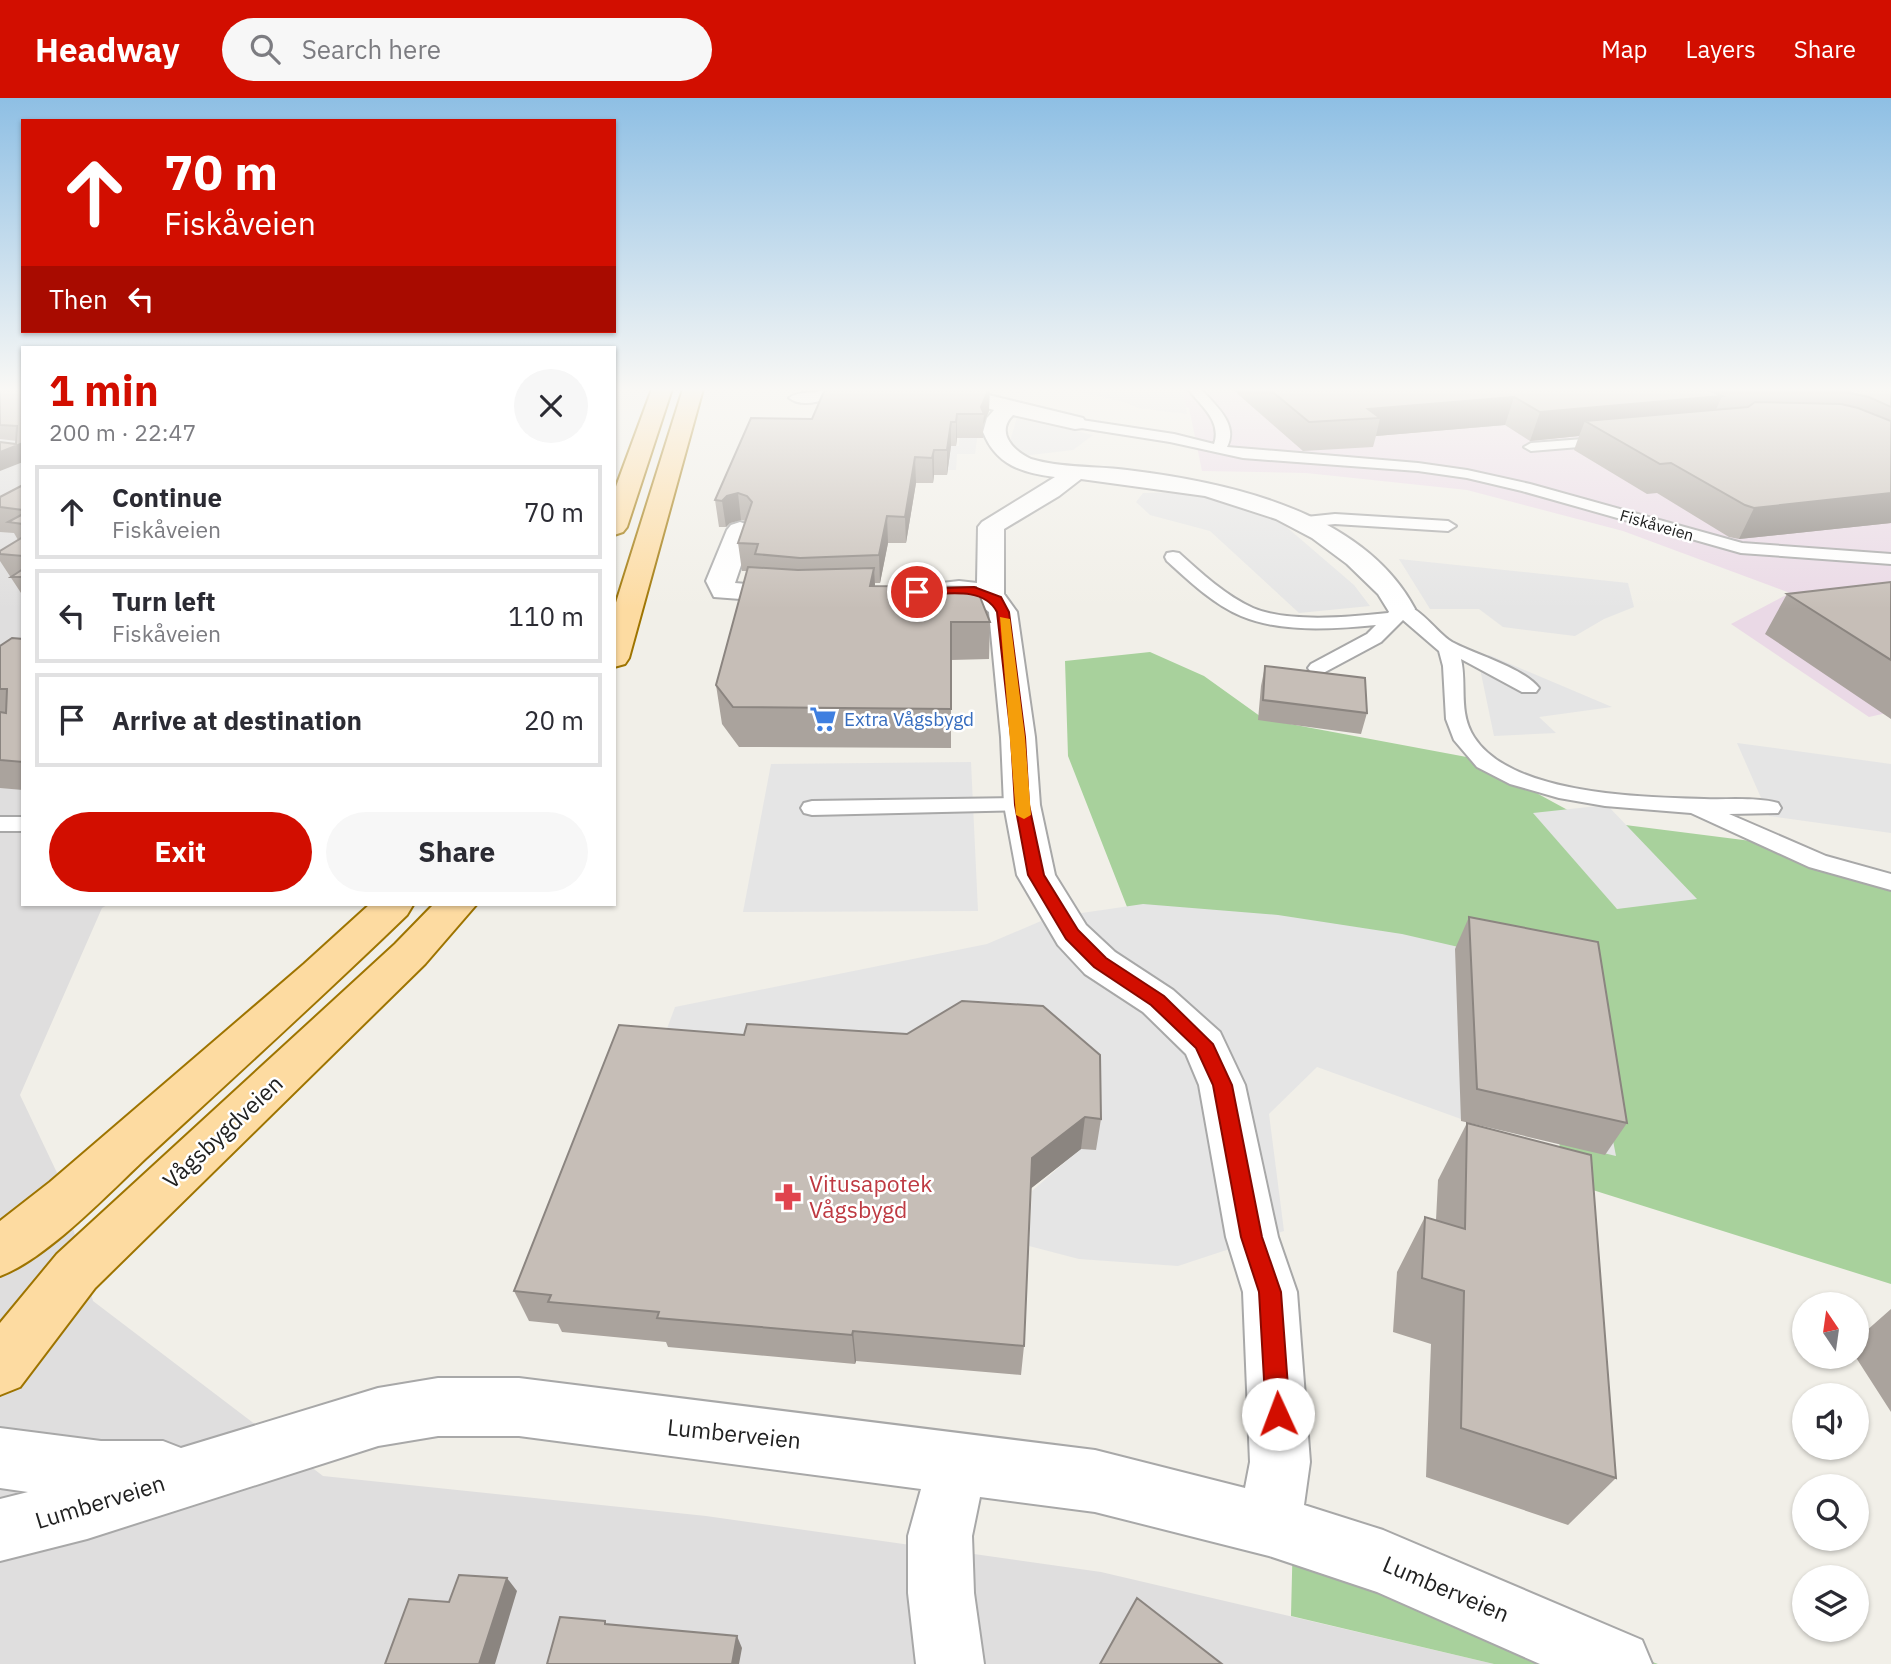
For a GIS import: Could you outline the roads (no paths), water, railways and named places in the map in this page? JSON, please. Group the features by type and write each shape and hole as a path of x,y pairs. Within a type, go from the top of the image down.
{"main road":[{"path":"631,462 634,470"},
{"path":"616,521 637,462"},
{"path":"616,651 672,462"},
{"path":"656,519 687,462"},
{"path":"0,1252 79,1188 319,975 392,906"},
{"name":"Vågsbygdveien","path":"0,1367 76,1271 410,954 455,906"}],"street":[{"path":"1021,462 1028,466 1191,484 1242,498 1306,522 1363,563 1391,592 1399,613"},
{"path":"990,595 991,527 1051,491 1076,472"},
{"path":"740,530 720,581 724,591 816,595"},
{"path":"898,593 964,590 990,595 996,600 1003,612 1018,737 1022,805 1036,875 1072,934 1100,963 1158,1001 1204,1044 1222,1085 1252,1237 1270,1292 1280,1462 1269,1525"},
{"name":"Lumberveien","path":"0,1530 87,1508 378,1417 438,1407 519,1407 1095,1481 1269,1525 1383,1562 1618,1664"},
{"name":"Lumberveien","path":"0,1458 101,1471 200,1471"},
{"path":"950,1664 941,1593 940,1536 958,1462"}],"lane":[{"name":"Fiskåveien","path":"1336,462 1418,467 1467,474 1525,487 1741,548 1891,559"},
{"path":"1306,522 1335,519 1448,526"},
{"path":"1173,557 1222,596 1254,615 1351,621 1399,613 1444,645 1478,659 1529,688"},
{"path":"1318,668 1374,638 1399,613"},
{"path":"1444,645 1452,660 1455,681 1453,704 1467,744 1486,763 1514,778 1558,792 1691,805 1770,808"},
{"path":"812,808 1022,805"},
{"path":"1691,805 1787,849 1868,878 1891,882"},
{"path":"0,824 21,824"}],"place":[{"name":"Extra Vågsbygd","path":"823,719"},
{"name":"Vitusapotek Vågsbygd","path":"788,1197"}]}
